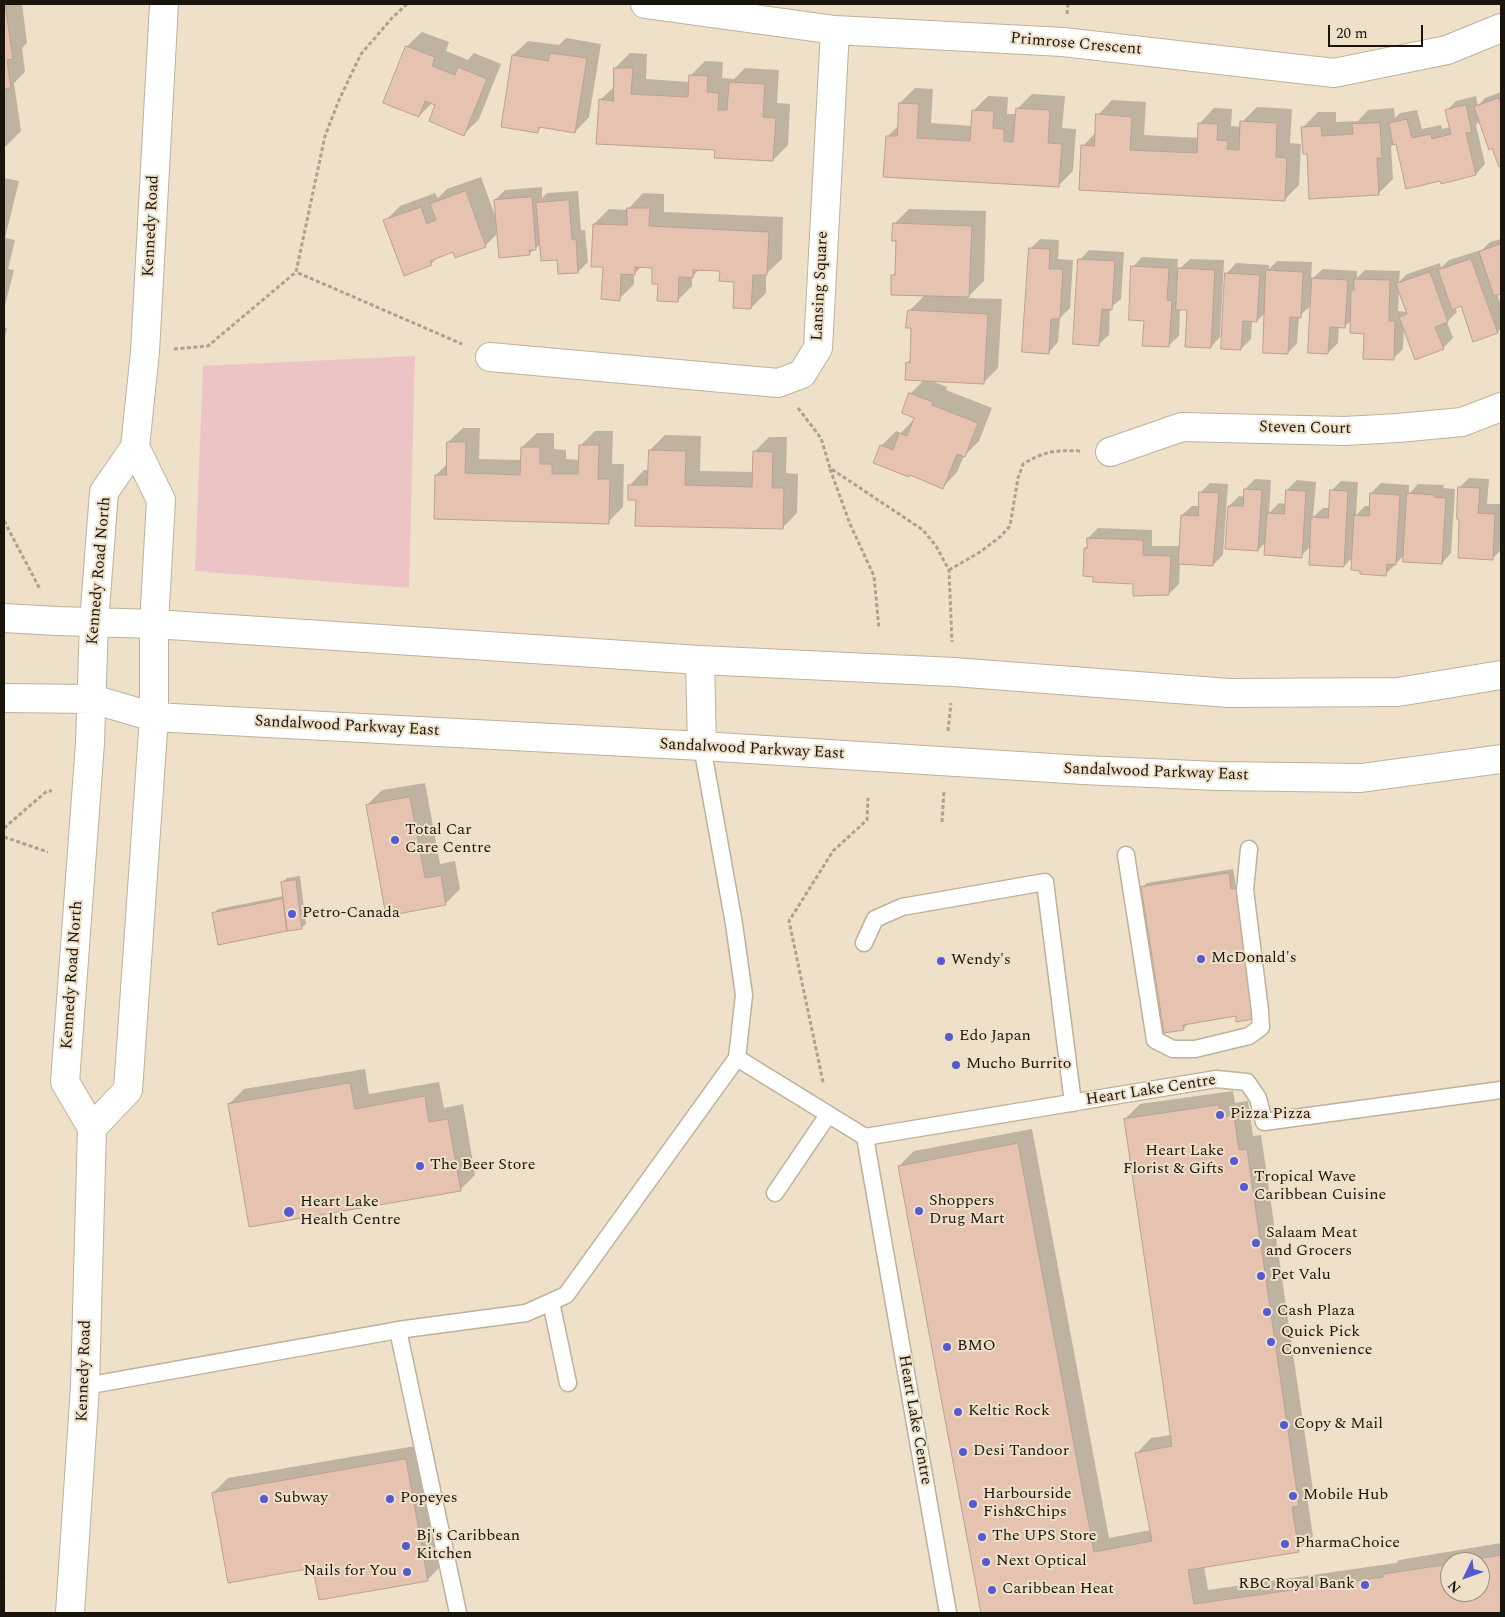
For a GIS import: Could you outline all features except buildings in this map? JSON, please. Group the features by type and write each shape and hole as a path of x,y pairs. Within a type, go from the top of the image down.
{"main road":[{"name":"Kennedy Road","path":"134,447 145,352 164,4"},
{"name":"Primrose Crescent","path":"645,4 835,30 1063,42 1334,73 1447,50 1501,28"},
{"name":"Lansing Square","path":"490,357 778,383 802,374 818,348 835,30"},
{"name":"Steven Court","path":"1110,452 1182,427 1344,431 1398,428 1462,422 1501,407"},
{"name":"Kennedy Road North","path":"92,1128 65,1082 90,752 94,622 104,492 134,447"},
{"path":"92,1128 128,1090 154,717 154,624 161,500 134,447"},
{"path":"4,618 154,624 700,660 954,672 1229,693 1398,692 1501,675"},
{"path":"700,660 702,746"},
{"name":"Sandalwood Parkway East","path":"4,698 92,699 154,717 702,746 945,762 1208,776 1361,778 1501,758"},
{"name":"Kennedy Road","path":"70,1613 85,1386 92,1128"}],"lane":[{"path":"85,1386 398,1330 526,1313 566,1295 737,1058 744,995 734,924 702,746"},
{"path":"1126,854 1155,1040 1173,1049 1195,1049 1249,1036 1261,1027 1245,890 1249,849"},
{"path":"864,943 875,919 902,907 1045,882 1073,1103"},
{"path":"737,1058 865,1137"},
{"name":"Heart Lake Centre","path":"948,1613 865,1137 1216,1079 1248,1082 1258,1098 1264,1122 1501,1090"},
{"path":"775,1193 828,1115"},
{"path":"550,1302 568,1383"},
{"path":"398,1330 458,1613"}],"path":[{"path":"145,352 208,346 296,272 325,136 339,100 361,54 392,18 407,4"},
{"path":"296,272 490,357"},
{"path":"778,383 821,438 850,524 874,576 879,629"},
{"path":"949,570 1000,538 1010,526 1022,464 1039,454 1060,450 1110,452"},
{"path":"830,468 923,530 936,546 949,570 954,672 945,762 942,822"},
{"path":"4,521 57,621"},
{"path":"4,828 48,791 52,791"},
{"path":"828,1115 789,921 833,851 867,820 868,798"},
{"path":"4,837 48,852"}],"shaded area":[{"path":"415,356 409,588 195,571 203,366"}],"place":[{"name":"Total Car Care Centre","path":"395,840"},
{"name":"Petro-Canada","path":"292,914"},
{"name":"McDonald's","path":"1201,959"},
{"name":"Wendy's","path":"941,961"},
{"name":"Edo Japan","path":"949,1037"},
{"name":"Mucho Burrito","path":"956,1065"},
{"name":"Pizza Pizza","path":"1220,1115"},
{"name":"Heart Lake Florist & Gifts","path":"1234,1161"},
{"name":"The Beer Store","path":"420,1166"},
{"name":"Tropical Wave Caribbean Cuisine","path":"1244,1187"},
{"name":"Shoppers Drug Mart","path":"919,1211"},
{"name":"Heart Lake Health Centre","path":"289,1212"},
{"name":"Salaam Meat and Grocers","path":"1256,1243"},
{"name":"Pet Valu","path":"1261,1276"},
{"name":"Cash Plaza","path":"1267,1312"},
{"name":"Quick Pick Convenience","path":"1271,1342"},
{"name":"BMO","path":"947,1347"},
{"name":"Keltic Rock","path":"958,1412"},
{"name":"Copy & Mail","path":"1284,1425"},
{"name":"Desi Tandoor","path":"963,1452"},
{"name":"Mobile Hub","path":"1293,1496"},
{"name":"Subway","path":"264,1499"},
{"name":"Popeyes","path":"390,1499"},
{"name":"Harbourside Fish&Chips","path":"973,1504"},
{"name":"The UPS Store","path":"982,1537"},
{"name":"PharmaChoice","path":"1285,1544"},
{"name":"Bj's Caribbean Kitchen","path":"406,1546"},
{"name":"Next Optical","path":"986,1562"},
{"name":"Nails for You","path":"407,1572"},
{"name":"RBC Royal Bank","path":"1365,1585"},
{"name":"Caribbean Heat","path":"992,1590"}]}
